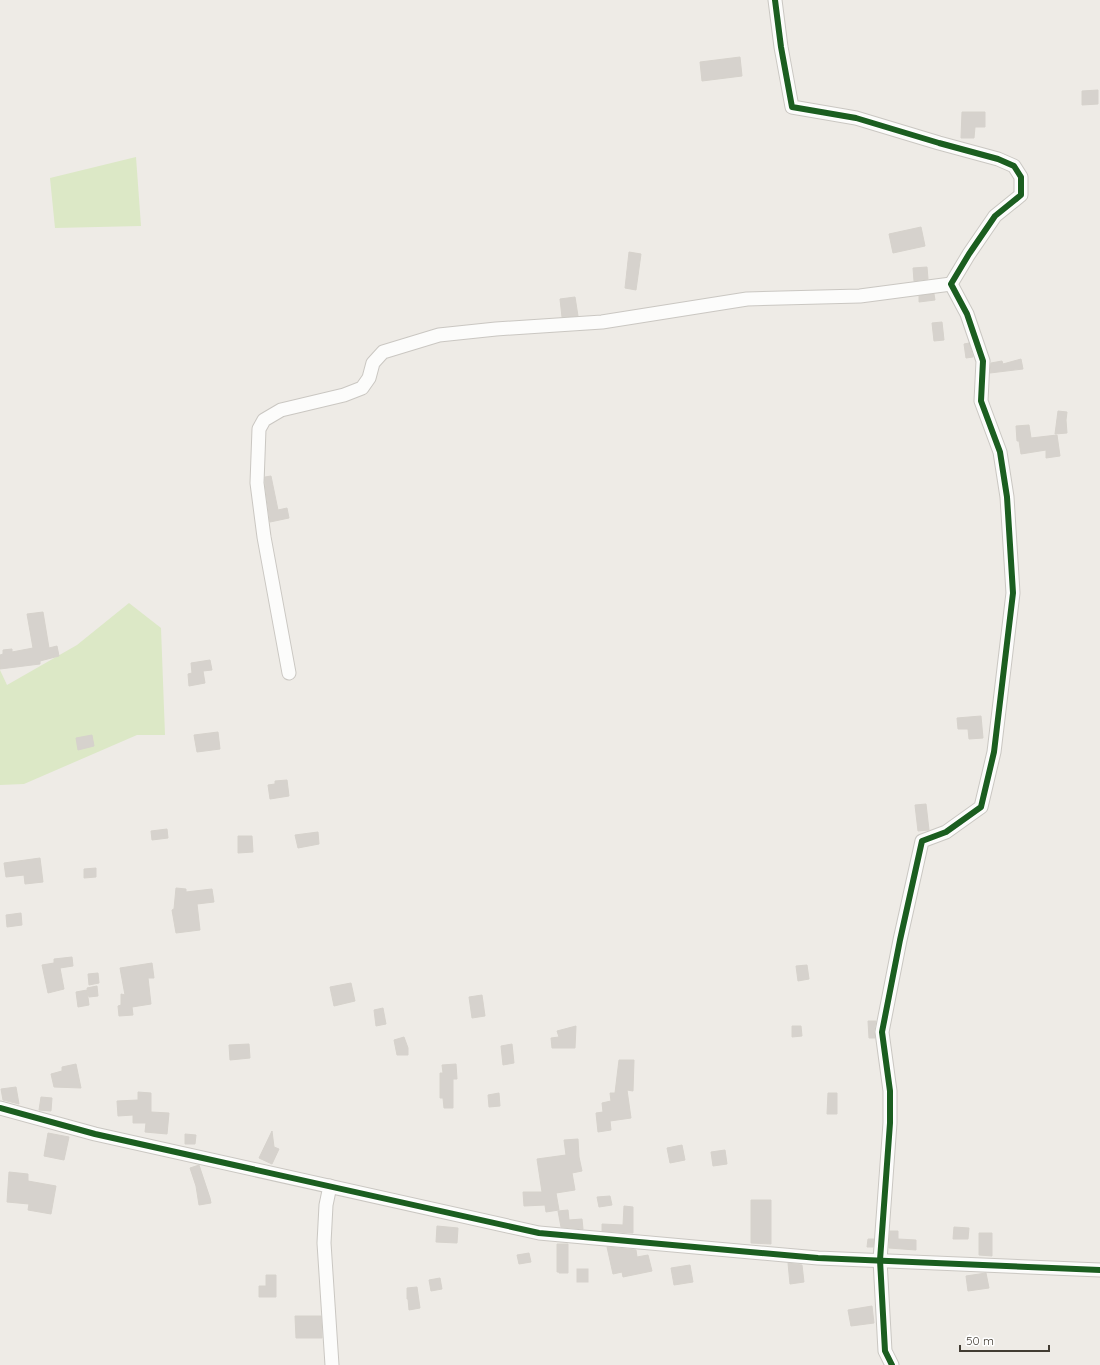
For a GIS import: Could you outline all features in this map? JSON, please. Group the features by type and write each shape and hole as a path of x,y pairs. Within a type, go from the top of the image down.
{"street":[{"path":"775,0 781,47 792,107 856,118 998,159 1014,166 1018,172 1021,177 1021,195 995,216 951,284"},
{"path":"289,673 264,536 257,482 259,429 264,420 281,410 344,395 362,388 369,378 373,363 383,352 439,335 496,328 602,322 746,299 860,296 951,284"},
{"path":"892,1365 885,1351 880,1260 890,1123 890,1091 882,1032 900,940 922,841 946,832 981,807 994,752 1013,593 1007,497 1000,452 981,401 983,361 967,314 951,284"},
{"path":"0,1108 95,1134 539,1234 818,1258 1100,1270"},
{"path":"330,1186 326,1205 324,1243 332,1365"}],"green space":[{"path":"136,157 141,226 55,228 50,178"},
{"path":"129,603 161,628 165,735 137,735 24,784 0,785 0,670 7,685 77,645"}],"building":[{"path":"740,57 742,76 702,81 700,62"},
{"path":"1098,90 1098,104 1082,105 1082,91"},
{"path":"962,112 985,112 985,127 975,127 974,138 961,138"},
{"path":"921,227 925,246 893,253 889,234"},
{"path":"629,252 641,254 636,290 625,288"},
{"path":"927,267 928,279 914,281 913,268"},
{"path":"934,294 935,300 919,302 919,296"},
{"path":"575,297 578,316 562,317 560,299"},
{"path":"942,322 944,340 934,341 932,323"},
{"path":"969,343 973,357 966,358 964,344"},
{"path":"1021,359 1023,369 990,373 991,363 1002,361 1003,364"},
{"path":"1058,411 1067,412 1067,433 1055,434"},
{"path":"1029,425 1031,438 1057,435 1060,456 1046,458 1046,450 1021,454 1019,441 1017,441 1016,426"},
{"path":"271,476 278,510 287,508 289,518 270,522 265,477"},
{"path":"43,612 49,648 57,646 59,656 40,661 40,664 0,669 0,655 3,654 3,650 12,649 12,652 33,648 27,614"},
{"path":"210,660 212,670 203,671 205,683 189,686 188,674 192,673 191,663"},
{"path":"981,716 983,738 969,739 968,729 958,729 957,718"},
{"path":"218,732 220,749 197,752 194,735"},
{"path":"92,735 94,746 78,750 76,738"},
{"path":"287,780 289,796 270,799 268,785 275,784 275,781"},
{"path":"926,804 929,830 918,831 915,805"},
{"path":"167,829 168,838 152,840 151,831"},
{"path":"318,832 319,844 298,848 295,835"},
{"path":"238,836 252,836 253,852 238,853"},
{"path":"40,858 43,882 25,884 24,875 6,877 4,863"},
{"path":"96,868 96,877 84,878 84,869"},
{"path":"176,888 186,889 186,892 212,889 214,902 197,904 200,930 176,933 172,910 174,909"},
{"path":"21,913 22,925 7,927 6,915"},
{"path":"72,957 73,966 60,968 64,989 48,993 42,965 54,963 54,959"},
{"path":"152,963 154,978 148,978 151,1004 132,1007 133,1015 119,1016 118,1006 121,1005 121,994 125,995 120,968"},
{"path":"807,965 809,979 798,981 796,966"},
{"path":"98,973 99,983 89,985 88,974"},
{"path":"351,983 355,1001 334,1006 330,987"},
{"path":"97,986 98,996 89,997 87,988"},
{"path":"87,990 89,1005 78,1007 76,992"},
{"path":"482,995 485,1016 472,1018 469,997"},
{"path":"383,1008 386,1024 376,1026 374,1010"},
{"path":"868,1021 876,1021 874,1031 875,1038 869,1038"},
{"path":"576,1026 575,1048 552,1048 551,1038 559,1037 557,1031"},
{"path":"792,1026 801,1026 802,1036 792,1037"},
{"path":"404,1037 408,1048 408,1055 397,1055 394,1040"},
{"path":"249,1044 250,1058 230,1060 229,1045"},
{"path":"512,1044 514,1063 503,1065 501,1046"},
{"path":"619,1060 634,1060 633,1091 627,1090 631,1118 610,1121 611,1130 598,1132 596,1113 603,1112 602,1103 611,1101 610,1093 615,1093"},
{"path":"76,1064 81,1088 54,1087 51,1074 62,1071 62,1067"},
{"path":"456,1064 457,1079 453,1079 453,1108 444,1108 443,1098 440,1098 440,1073 443,1073 442,1065"},
{"path":"16,1087 19,1104 3,1100 1,1089"},
{"path":"138,1092 151,1093 151,1112 169,1113 167,1134 145,1132 146,1123 133,1123 133,1115 118,1116 117,1101 138,1100"},
{"path":"499,1093 500,1106 489,1107 488,1095"},
{"path":"828,1093 837,1093 837,1114 827,1114"},
{"path":"41,1097 52,1098 51,1111 39,1110"},
{"path":"272,1131 274,1147 279,1149 272,1164 259,1158"},
{"path":"48,1133 69,1137 64,1160 44,1156"},
{"path":"185,1134 196,1135 195,1144 185,1144"},
{"path":"578,1139 579,1157 582,1171 572,1173 575,1190 556,1193 559,1210 546,1212 545,1205 524,1206 523,1192 542,1192 537,1159 566,1155 564,1140"},
{"path":"682,1145 685,1160 670,1163 667,1148"},
{"path":"725,1150 727,1164 713,1166 711,1152"},
{"path":"199,1165 211,1203 199,1205 196,1186 190,1168"},
{"path":"9,1172 28,1174 28,1181 56,1186 51,1214 28,1210 29,1204 7,1202"},
{"path":"610,1196 612,1205 599,1207 597,1197"},
{"path":"751,1200 771,1200 771,1244 751,1243"},
{"path":"624,1206 633,1207 633,1233 602,1231 602,1224 623,1225"},
{"path":"568,1210 569,1220 582,1219 583,1229 561,1227 558,1211"},
{"path":"437,1226 458,1228 457,1243 436,1242"},
{"path":"954,1227 969,1228 968,1239 953,1239"},
{"path":"890,1231 898,1231 898,1239 916,1240 916,1250 889,1248"},
{"path":"979,1233 992,1233 992,1256 979,1255"},
{"path":"868,1239 874,1239 873,1247 867,1247"},
{"path":"557,1244 568,1244 568,1273 557,1272"},
{"path":"607,1247 636,1250 637,1257 648,1255 652,1271 623,1277 622,1272 613,1274"},
{"path":"529,1253 531,1262 519,1264 517,1255"},
{"path":"788,1263 802,1265 804,1282 790,1284"},
{"path":"690,1265 693,1282 674,1285 671,1268"},
{"path":"577,1269 588,1269 588,1282 577,1282"},
{"path":"986,1273 989,1288 968,1291 966,1276"},
{"path":"266,1275 276,1275 276,1297 259,1297 259,1286 266,1286"},
{"path":"440,1278 442,1289 431,1291 429,1280"},
{"path":"417,1287 420,1308 409,1310 407,1288"},
{"path":"872,1306 874,1323 851,1326 848,1310"},
{"path":"295,1316 321,1316 322,1338 296,1338"}],"cycle path":[{"path":"775,0 781,47 792,107 856,118 998,159 1014,166 1021,177 1021,195 995,216 951,284 967,314 983,361 981,401 1000,452 1007,497 1013,593 994,752 981,807 946,832 922,841 900,940 882,1032 890,1091 890,1123 880,1260 885,1351 892,1365"},
{"path":"0,1108 95,1134 539,1233 818,1258 1100,1270"}]}
